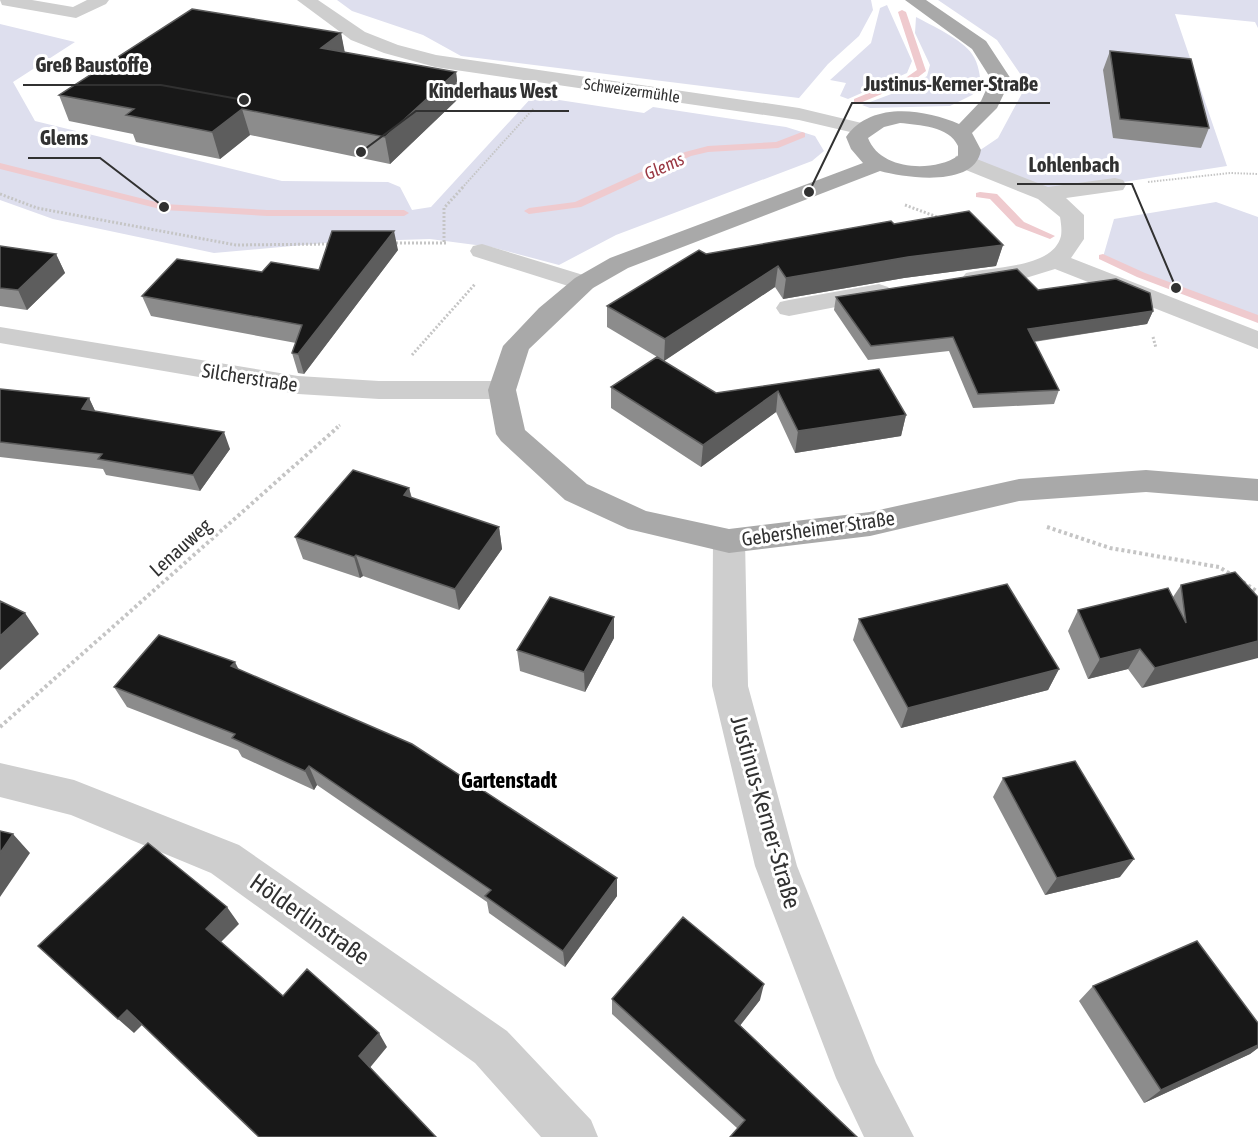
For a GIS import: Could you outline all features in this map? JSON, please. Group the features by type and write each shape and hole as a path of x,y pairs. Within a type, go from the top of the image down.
{"main road":[{"path":"914,0 979,45 1001,79 990,104 960,134"},
{"path":"933,121 990,104"},
{"path":"900,117 933,121 960,134 970,148 969,155 964,162 936,172 897,169 880,164 866,156 858,146 858,137 863,129 885,119 900,117"},
{"name":"Gebersheimer Straße","path":"880,164 619,263 584,283 516,346 502,390 511,434 576,492 639,521 729,541 870,524 1018,490 1146,481 1258,490"}],"street":[{"path":"2,0 76,13 100,0"},
{"name":"Schweizermühle","path":"306,0 358,36 391,49 435,61 799,114 863,129"},
{"path":"950,282 1017,273 1056,261 1072,238 1072,215 1046,194 964,162"},
{"path":"1046,194 1115,185"},
{"path":"482,251 584,283"},
{"path":"1056,261 1258,341"},
{"path":"789,308 904,288"},
{"name":"Silcherstraße","path":"0,335 298,385 379,390 502,390"},
{"name":"Justinus-Kerner-Straße","path":"729,541 730,686 776,866 859,1078 890,1137"},
{"name":"Hölderlinstraße","path":"0,780 74,798 225,859 491,1047 574,1137"}],"path":[{"path":"444,243 444,208 558,80"},
{"path":"1115,185 1230,173 1258,174"},
{"path":"846,177 881,195 947,221"},
{"path":"0,194 37,208 236,245 340,244"},
{"path":"386,243 444,243 482,251"},
{"name":"Lenauweg","path":"0,727 379,390 470,292"},
{"path":"1003,493 1041,524 1075,540 1107,549 1219,567 1258,592"}],"shaded area":[{"path":"337,0 871,0 873,10 859,36 828,64 799,98 461,56 423,35 352,11"},
{"path":"938,0 1258,0 1258,28 1255,22 1175,14 1227,166 1046,194 964,161 998,138 1027,84 997,40"},
{"path":"887,5 912,61 907,73 848,99 840,96 846,83 830,80 871,43 880,8"},
{"path":"916,17 946,33 968,49 978,66 981,87 972,95 950,106 870,108 862,105 910,87 927,76 930,65 915,33"},
{"path":"0,24 75,42 13,82 35,121 282,181 388,182 400,187 412,210 431,207 533,96 644,113 653,107 786,127 815,136 824,151 812,161 616,235 559,265 491,247 430,239 336,242 214,253 53,219 0,200"},
{"path":"1216,202 1258,217 1258,319 1141,275 1103,257 1114,219"}],"building":[{"path":"192,9 341,33 321,48 456,72 385,137 242,109 212,132 126,115 134,109 59,95"},
{"path":"1110,51 1191,59 1209,128 1120,119"},
{"path":"969,211 1003,245 908,257 786,278 778,266 665,339 607,306 699,250 706,254 891,221 894,224"},
{"path":"332,231 394,231 298,354 292,353 302,325 142,296 177,259 262,272 271,262 319,270"},
{"path":"0,246 56,254 18,290 0,288"},
{"path":"1017,269 1038,290 1116,279 1150,293 1153,311 1028,329 1059,390 978,394 953,337 871,346 836,297"},
{"path":"657,357 716,393 879,369 906,415 798,431 778,391 703,445 611,387"},
{"path":"0,389 89,398 82,409 224,432 193,475 98,459 102,454 0,442"},
{"path":"353,470 409,488 404,495 499,527 455,589 295,537"},
{"path":"1235,572 1258,597 1258,641 1155,668 1140,649 1100,659 1078,610 1168,588 1186,623 1181,585"},
{"path":"1007,584 1059,669 908,708 859,619"},
{"path":"550,597 614,617 584,672 517,650"},
{"path":"0,601 25,613 0,636"},
{"path":"159,635 235,662 231,666 412,744 617,878 563,951 485,896 491,890 309,766 305,771 232,738 235,734 114,687"},
{"path":"1075,761 1134,859 1057,878 1003,778"},
{"path":"0,831 13,834 0,853"},
{"path":"148,843 227,907 206,929 283,996 307,969 379,1033 359,1056 436,1137 259,1137 127,1010 118,1019 38,946"},
{"path":"683,917 764,984 735,1021 857,1137 730,1137 745,1120 612,999"},
{"path":"1197,941 1258,1023 1258,1045 1161,1090 1093,986"}],"waterway":[{"name":"Glems","path":"857,101 910,79 922,71 902,12"},
{"name":"Glems","path":"529,211 577,205 688,154 708,149 778,145 802,135"},
{"name":"Glems","path":"0,166 164,207 267,213 404,213"},
{"path":"980,195 993,196 1020,224 1050,236"},
{"path":"1103,257 1141,275 1258,319"}],"place":[{"name":"Greß Baustoffe","path":"244,100"},
{"name":"Kinderhaus West","path":"361,152"},
{"name":"Justinus-Kerner-Straße","path":"809,192"},
{"name":"Glems","path":"164,207"},
{"name":"Lohlenbach","path":"1176,288"}],"district":[{"name":"Gartenstadt","path":"509,780"}]}
